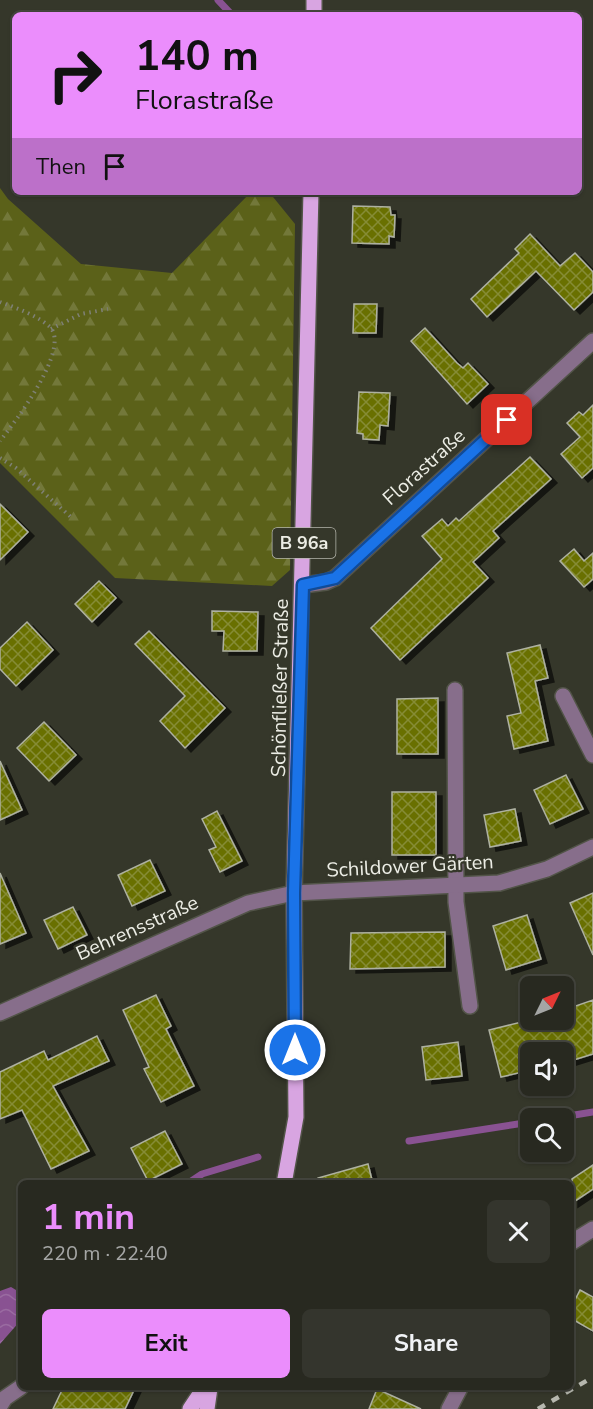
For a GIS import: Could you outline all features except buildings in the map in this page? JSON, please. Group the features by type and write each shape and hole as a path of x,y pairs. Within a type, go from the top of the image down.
{"main road":[{"name":"Schönfließer Straße","path":"285,1180 296,1117 294,893 311,195"},
{"path":"189,1409 203,1390"},
{"path":"207,1409 210,1390"}],"street":[{"name":"Florastraße","path":"303,585 335,578 593,342"},
{"path":"455,690 456,887 470,1006"},
{"path":"563,696 593,755"},
{"name":"Schildower Gärten","path":"294,893 456,887 499,883 518,878 593,847"},
{"name":"Behrensstraße","path":"0,1013 248,903 294,893"},
{"path":"574,1241 593,1229"},
{"path":"0,1406 5,1398 18,1390"},
{"path":"449,1409 459,1390"}],"path":[{"path":"0,302 36,317 51,328 55,342 54,355 31,396 0,441"},
{"path":"51,328 81,314 108,309"},
{"path":"0,458 16,468 72,518"}],"green space":[{"path":"0,188 8,199 81,264 172,273 248,195 271,195 295,224 290,570 272,586 115,578 0,463"}],"water":[{"path":"11,1287 18,1291 18,1323 0,1344 0,1291"}],"waterway":[{"path":"218,0 229,12"},
{"path":"574,1115 593,1112"},
{"path":"409,1141 520,1124"},
{"path":"193,1180 202,1174 258,1157"}],"railway":[{"path":"574,1388 593,1377"},
{"path":"538,1409 571,1390"}],"route":[{"path":"295,1050 294,893 303,585 326,582 335,578 507,420"}]}
